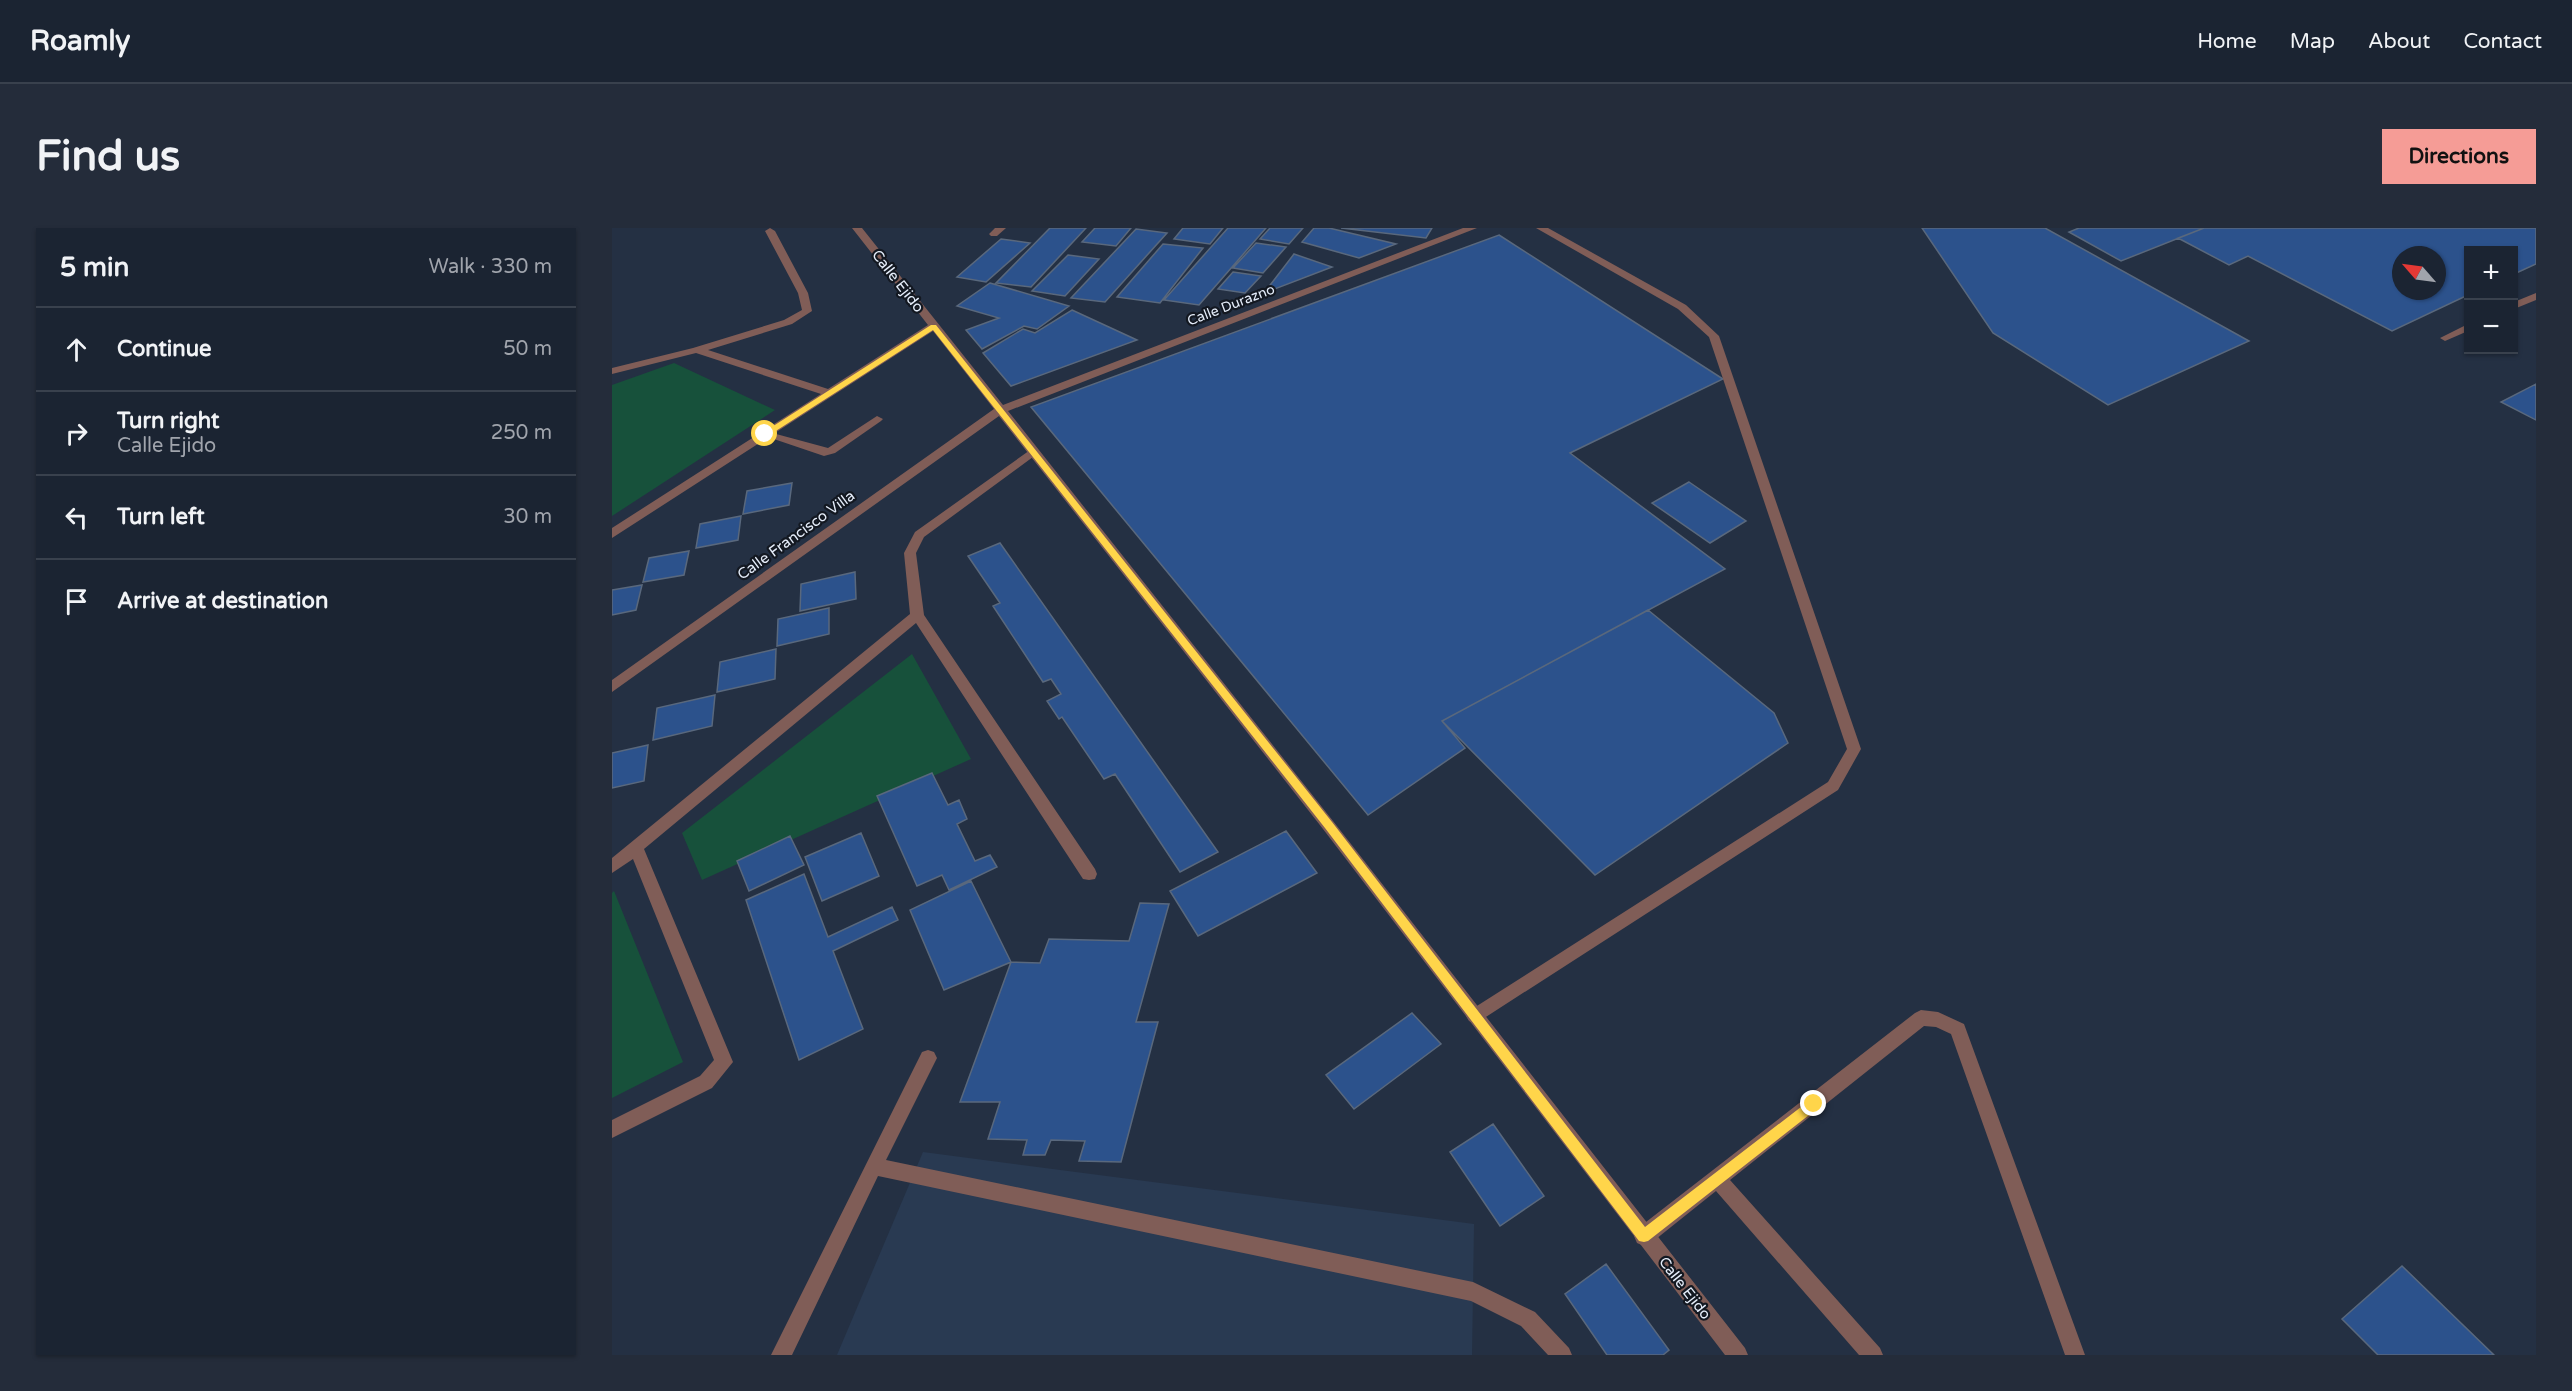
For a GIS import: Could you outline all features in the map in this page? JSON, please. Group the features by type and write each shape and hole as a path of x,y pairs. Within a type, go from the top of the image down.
{"street":[{"name":"Calle Ejido","path":"857,228 1328,825 1738,1355"},
{"name":"Calle Durazno","path":"1000,410 1472,228"},
{"path":"1475,1016 1833,786 1854,749 1714,336 1682,307 1542,228"},
{"path":"612,372 697,350 788,322 807,311 803,293 770,231"},
{"path":"2518,304 2536,296"},
{"path":"612,534 934,326"},
{"path":"2445,338 2464,329"},
{"path":"697,350 831,394"},
{"name":"Calle Francisco Villa","path":"612,687 1000,410"},
{"path":"765,434 824,452 831,452 877,419"},
{"path":"1033,452 919,535 910,553 917,615 1089,874"},
{"path":"612,867 917,615"},
{"path":"612,1129 706,1082 724,1062 636,848"},
{"path":"1644,1236 1921,1018 1938,1020 1958,1029 2075,1355"},
{"path":"781,1355 927,1058"},
{"path":"873,1166 1473,1292 1528,1319 1562,1355"},
{"path":"1717,1179 1873,1355"}],"shaded area":[{"path":"923,1152 1474,1224 1472,1355 837,1355"}],"green space":[{"path":"674,363 775,410 612,516 612,385"},
{"path":"912,654 971,759 702,880 682,833"},
{"path":"614,891 683,1062 612,1098 612,893"}],"building":[{"path":"1050,228 1086,228 1031,287 996,283"},
{"path":"1095,228 1131,228 1116,246 1082,242"},
{"path":"1183,228 1223,228 1210,244 1174,239"},
{"path":"1228,228 1266,228 1199,305 1164,300"},
{"path":"1270,228 1303,228 1289,244 1260,239"},
{"path":"1314,228 1329,228 1396,244 1359,258 1302,242"},
{"path":"1341,228 1432,228 1426,238"},
{"path":"1922,228 2045,228 2249,341 2108,405 1993,333"},
{"path":"2079,228 2204,228 2121,261 2069,232"},
{"path":"2204,228 2536,228 2536,264 2518,272 2518,246 2464,246 2464,297 2392,331 2248,256 2229,265 2178,238"},
{"path":"1136,229 1167,233 1105,302 1071,298"},
{"path":"1499,235 1723,379 1570,453 1725,569 1442,721 1465,748 1368,815 1031,407"},
{"path":"1001,239 1030,243 986,282 957,277"},
{"path":"1256,243 1286,247 1263,273 1233,268"},
{"path":"1163,244 1203,248 1160,303 1117,297"},
{"path":"1294,254 1332,267 1264,293"},
{"path":"1068,255 1099,259 1065,296 1032,291"},
{"path":"1233,272 1261,276 1245,293 1218,289"},
{"path":"990,283 1069,306 1037,329 1024,326 982,349 966,330 999,318 957,306"},
{"path":"1072,310 1137,340 1011,386 983,353 1023,329 1035,333"},
{"path":"2536,384 2536,420 2501,402"},
{"path":"1689,482 1746,521 1710,543 1652,503"},
{"path":"792,483 789,505 743,514 747,491"},
{"path":"741,516 738,540 696,548 700,524"},
{"path":"1000,543 1218,852 1180,872 1115,774 1104,779 1062,717 1059,719 1047,701 1061,694 1051,679 1043,682 993,606 1000,603 968,556"},
{"path":"689,551 684,575 643,582 649,558"},
{"path":"855,572 856,599 800,611 801,584"},
{"path":"642,585 636,610 612,615 612,590"},
{"path":"829,608 829,634 777,646 778,619"},
{"path":"1648,610 1774,713 1788,743 1595,875 1442,721"},
{"path":"776,649 775,679 717,692 720,662"},
{"path":"715,695 712,726 653,740 657,708"},
{"path":"648,745 644,781 612,788 612,753"},
{"path":"932,773 948,805 959,800 967,819 957,824 975,861 990,855 997,867 949,890 942,875 917,886 877,796"},
{"path":"1286,831 1317,873 1198,936 1170,891"},
{"path":"861,833 879,876 822,901 805,857"},
{"path":"790,836 804,865 749,891 737,861"},
{"path":"804,874 828,937 892,907 898,920 833,951 863,1029 799,1060 746,900"},
{"path":"971,881 1011,962 944,990 910,910"},
{"path":"1140,903 1169,904 1136,1022 1158,1022 1121,1162 1079,1161 1085,1141 1051,1140 1045,1155 1023,1155 1027,1140 988,1139 1000,1102 960,1102 1011,962 1040,963 1049,939 1129,941"},
{"path":"1412,1013 1441,1044 1354,1109 1326,1075"},
{"path":"1493,1124 1544,1196 1500,1226 1450,1152"},
{"path":"1606,1264 1669,1350 1663,1355 1607,1355 1565,1294"},
{"path":"2402,1266 2494,1355 2378,1355 2342,1319"}],"route":[{"path":"765,434 831,394 934,326 1328,825 1644,1236 1814,1104"}]}
